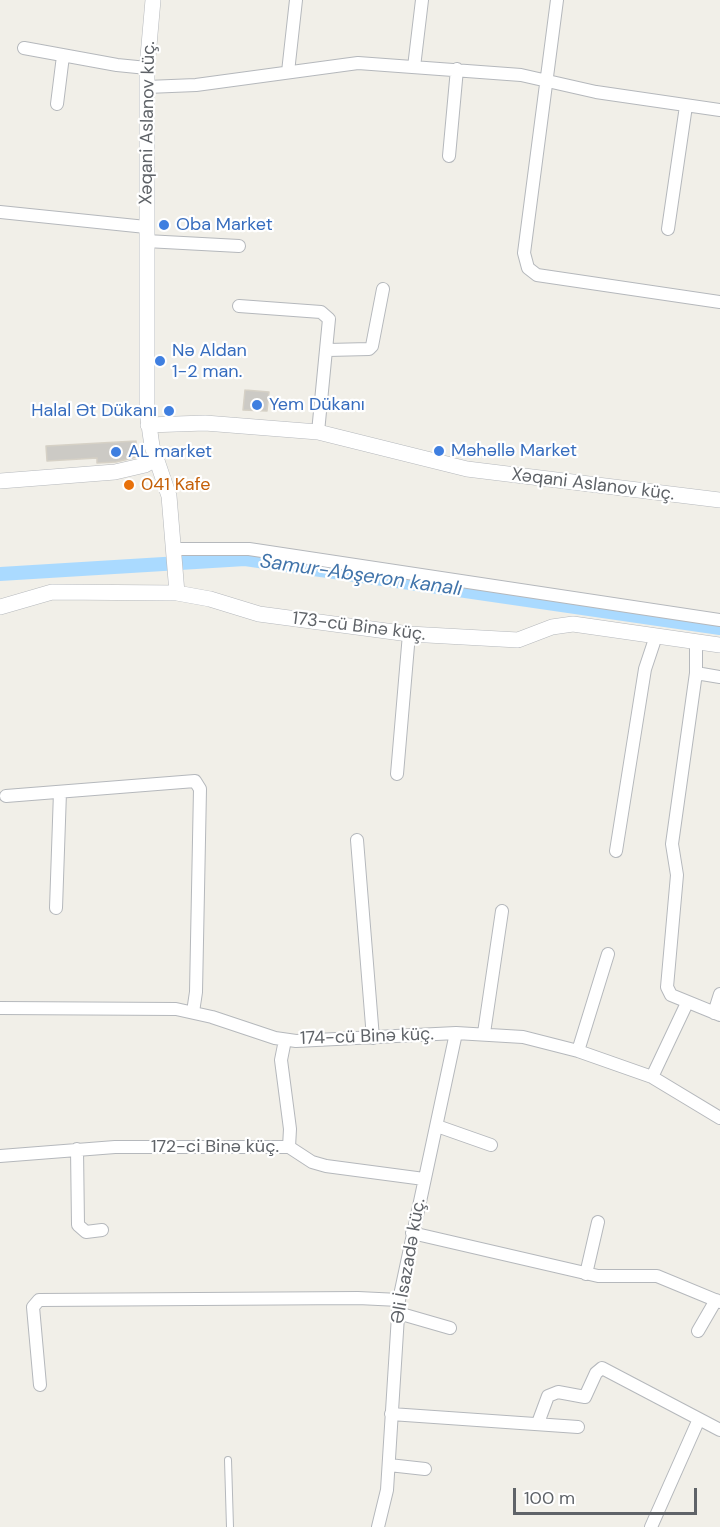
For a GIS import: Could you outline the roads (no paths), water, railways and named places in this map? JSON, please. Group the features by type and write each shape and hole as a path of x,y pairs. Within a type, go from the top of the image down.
{"street":[{"name":"Xəqani Aslanov küç.","path":"153,0 147,68 148,425 156,459 169,496 177,593"},
{"path":"288,72 296,0"},
{"path":"414,67 422,0"},
{"path":"557,0 524,253 528,268 537,275 720,302"},
{"path":"24,48 147,68"},
{"path":"57,104 63,56"},
{"path":"147,87 196,85 358,63 457,69 546,80 596,92 720,110"},
{"path":"449,156 457,69"},
{"path":"668,229 686,106"},
{"path":"0,212 239,246"},
{"path":"328,350 369,349 372,346 383,289"},
{"path":"239,306 326,314 329,319 328,350 318,432"},
{"name":"Xəqani Aslanov küç.","path":"148,425 205,423 318,432 467,469 720,500"},
{"path":"0,481 115,472 145,465 156,459"},
{"path":"174,549 249,549 720,620"},
{"name":"173-cü Binə küç.","path":"0,607 52,592 177,593 210,598 260,614 409,634 518,640 563,624 720,645"},
{"path":"397,774 409,634"},
{"path":"616,851 645,669 656,636"},
{"path":"696,642 696,673 672,844 677,875 667,987 671,995 717,1014 720,994"},
{"path":"696,673 720,677"},
{"path":"6,796 195,781 200,789 196,992 193,1012"},
{"path":"56,908 60,792"},
{"path":"357,840 373,1038"},
{"path":"484,1033 502,910"},
{"path":"578,1051 608,954"},
{"path":"652,1077 687,1003"},
{"name":"174-cü Binə küç.","path":"0,1008 152,1007 193,1012 285,1040 456,1033 523,1037 578,1051 652,1077 720,1118"},
{"name":"Əli İsazadə küç.","path":"378,1527 384,1507 389,1465 399,1300 456,1033"},
{"path":"285,1040 281,1060 290,1129 289,1147"},
{"path":"437,1126 491,1145"},
{"name":"172-ci Binə küç.","path":"0,1156 77,1149 289,1147 312,1162 326,1166 424,1179"},
{"path":"77,1149 78,1225 87,1232 102,1230"},
{"path":"585,1274 598,1222"},
{"path":"412,1233 585,1274 657,1276 718,1301 698,1331"},
{"path":"40,1385 33,1307 39,1300 357,1298 399,1300"},
{"path":"398,1313 450,1328"},
{"path":"538,1423 548,1396 558,1392 585,1398 596,1373 602,1368 720,1430"},
{"path":"391,1414 578,1427"},
{"path":"651,1527 699,1419"},
{"path":"389,1465 425,1469"}],"lane":[{"path":"228,1460 230,1527"}],"waterway":[{"name":"Samur-Abşeron kanalı","path":"0,574 245,559 720,628"}],"place":[{"name":"Oba Market","path":"164,225"},
{"name":"Nə Aldan 1-2 man.","path":"160,361"},
{"name":"Yem Dükanı","path":"257,405"},
{"name":"Halal Ət Dükanı","path":"169,411"},
{"name":"Məhəllə Market","path":"439,451"},
{"name":"AL market","path":"116,452"},
{"name":"041 Kafe","path":"129,485"}]}
